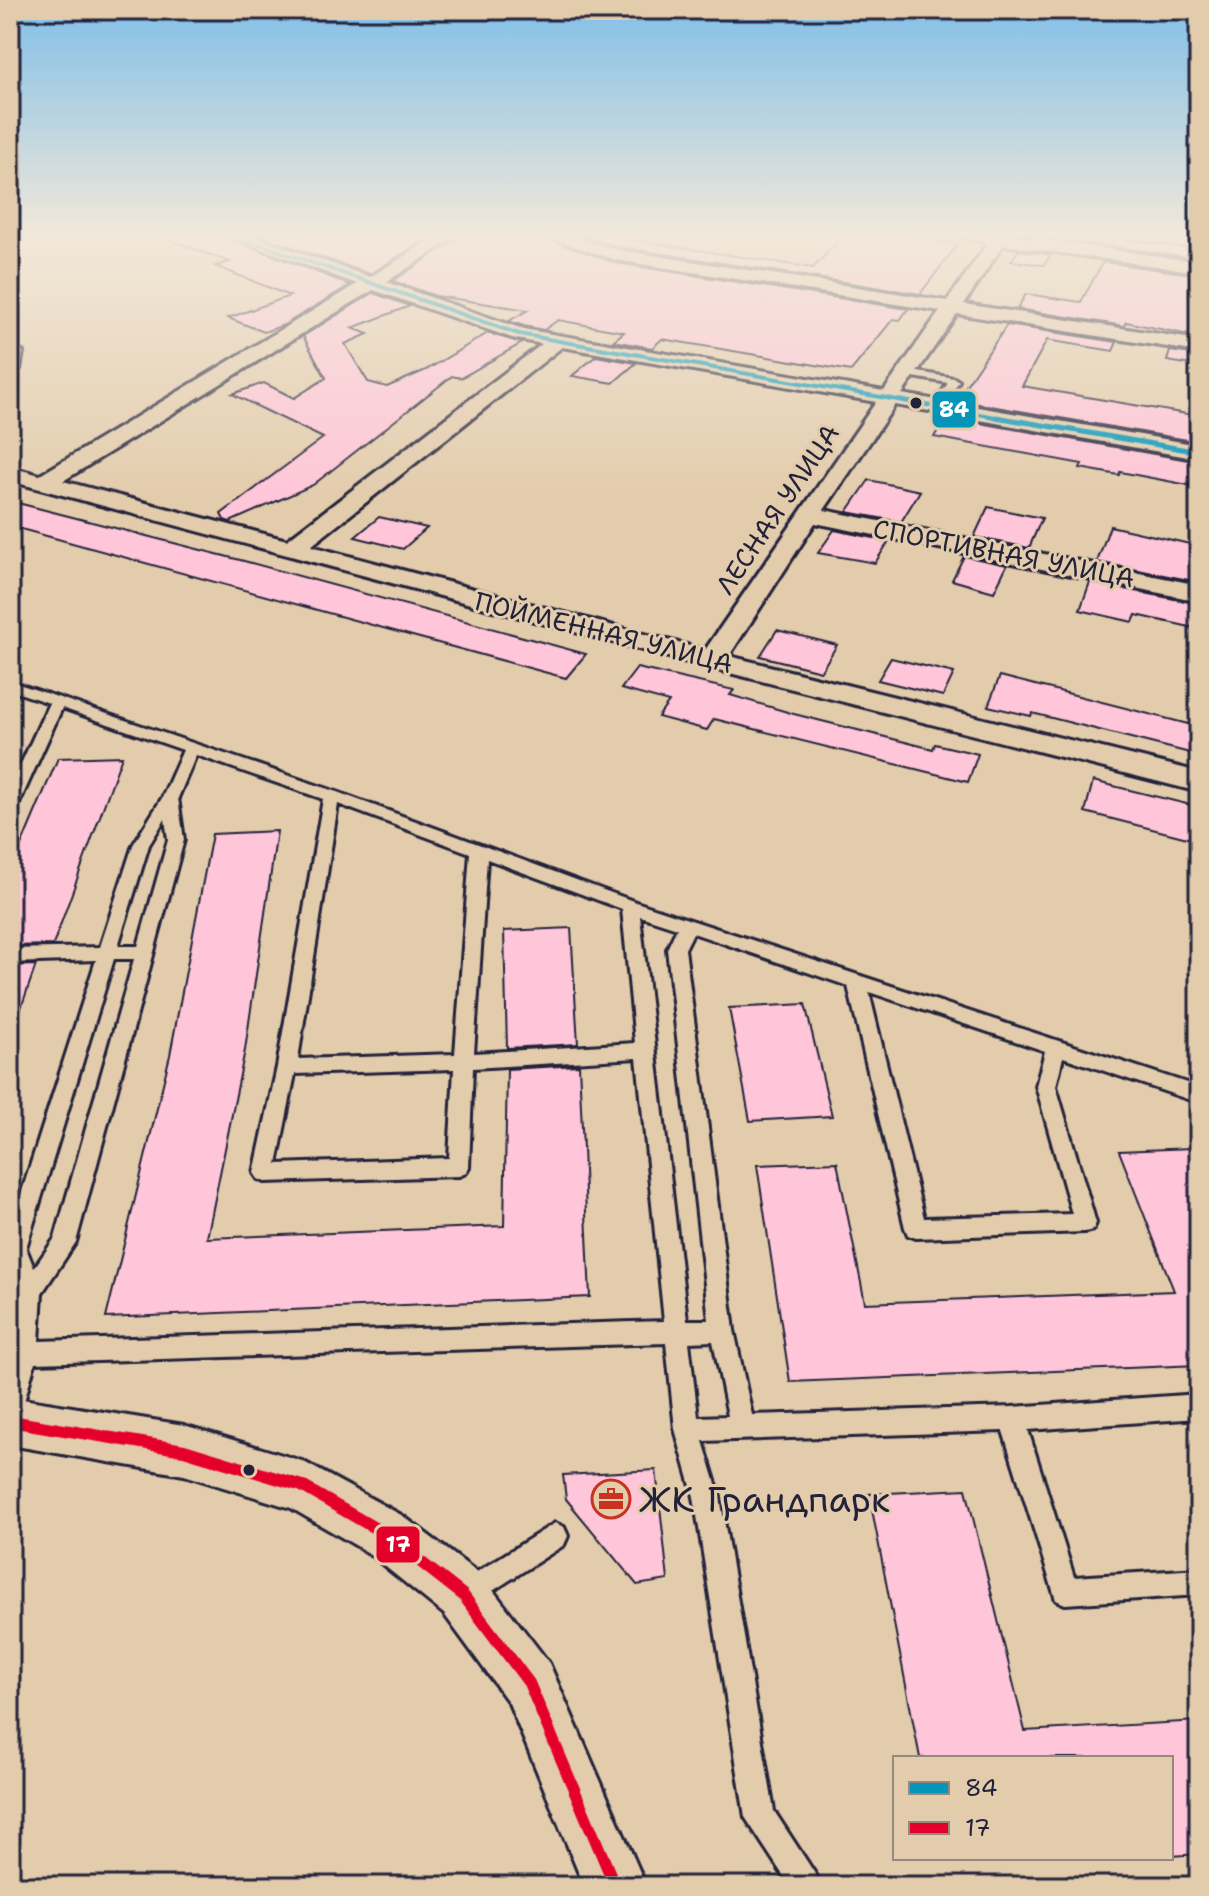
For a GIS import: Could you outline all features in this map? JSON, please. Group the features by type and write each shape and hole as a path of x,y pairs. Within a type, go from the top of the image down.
{"street":[{"path":"43,483 306,323"},
{"path":"487,323 519,334 1199,452"},
{"name":"ЛЕСНАЯ УЛИЦА","path":"712,660 940,323"},
{"path":"1052,323 1199,346"},
{"path":"290,550 558,341"},
{"path":"10,351 13,352 10,369"},
{"name":"ПОЙМЕННАЯ УЛИЦА","path":"10,474 712,660 1199,782"},
{"name":"СПОРТИВНАЯ УЛИЦА","path":"809,514 1199,593"},
{"path":"10,1421 184,1450 302,1486 385,1534 463,1595 529,1683 615,1886"}],"lane":[{"path":"906,373 954,381 938,406"},
{"path":"10,685 331,796 630,906 1199,1095"},
{"path":"10,806 57,702"},
{"path":"10,1411 26,1352 15,1248 141,845 170,798 191,749"},
{"path":"331,796 287,1067 265,1173 459,1167 479,851"},
{"path":"21,1290 65,1242 176,840 170,798"},
{"path":"630,906 687,1429 707,1497 760,1817 808,1886"},
{"path":"688,925 676,949 722,1330 742,1425"},
{"path":"10,956 145,952"},
{"path":"857,983 916,1228 1085,1223 1046,1086 1055,1048"},
{"path":"287,1067 464,1061 644,1050"},
{"path":"26,1352 722,1330"},
{"path":"687,1429 1012,1419 1199,1406"},
{"path":"1012,1419 1065,1591 1199,1582"},
{"path":"463,1595 555,1536"}],"building":[{"path":"242,323 287,323 284,325 264,332"},
{"path":"323,323 364,323 352,328 368,334 345,344 368,382 387,387 426,370 488,333 522,343 461,378 452,376 313,485 230,522 224,520 221,514 323,438 232,394 264,383 294,398 326,378 303,336"},
{"path":"516,323 553,323 544,330"},
{"path":"577,323 889,323 851,371 662,339 652,348 613,341 624,332"},
{"path":"1133,323 1199,323 1199,337"},
{"path":"1007,325 1117,342 1113,351 1047,340 1022,386 1199,416 1199,442 956,400"},
{"path":"1170,351 1199,355 1199,366 1167,361"},
{"path":"596,356 636,363 613,383 572,376"},
{"path":"946,417 1199,462 1199,487 1080,468 1082,464 934,437"},
{"path":"869,480 920,491 901,522 847,512"},
{"path":"10,501 586,654 566,678 10,526"},
{"path":"988,507 1042,518 1029,548 974,537"},
{"path":"379,517 427,528 403,549 355,537"},
{"path":"1110,526 1199,546 1199,582 1097,562"},
{"path":"834,530 889,541 875,563 818,553"},
{"path":"964,556 1007,565 994,592 952,580"},
{"path":"1090,582 1199,604 1199,629 1136,615 1133,622 1080,610"},
{"path":"777,630 837,645 821,671 760,656"},
{"path":"891,658 954,673 943,696 878,680"},
{"path":"637,668 734,690 730,695 794,714 933,749 935,744 978,754 968,782 714,719 707,730 658,717 669,702 621,689"},
{"path":"1000,676 1196,726 1190,753 1032,713 1031,716 988,706"},
{"path":"122,756 53,945 10,946 10,872 58,758"},
{"path":"1093,781 1199,807 1199,841 1085,812"},
{"path":"277,831 245,1050 207,1238 504,1226 507,1069 579,1065 590,1297 106,1318 170,1055 212,834"},
{"path":"571,928 578,1044 507,1048 504,931"},
{"path":"36,965 14,1028 10,1027 10,966"},
{"path":"805,1004 832,1116 750,1121 729,1008"},
{"path":"1192,1148 1199,1163 1199,1365 790,1382 757,1165 837,1162 865,1303 1174,1291 1119,1151"},
{"path":"656,1470 668,1580 637,1585 566,1499 563,1475"},
{"path":"966,1489 1025,1731 1199,1721 1199,1854 1173,1856 1173,1756 920,1756 869,1494"}],"transit line":[{"name":"84","path":"489,323 519,334 1199,452"},
{"name":"17","path":"10,1421 184,1450 302,1486 385,1534 463,1595 529,1683 615,1886"}],"place":[{"name":"ЖК Грандпарк","path":"611,1499"}]}
